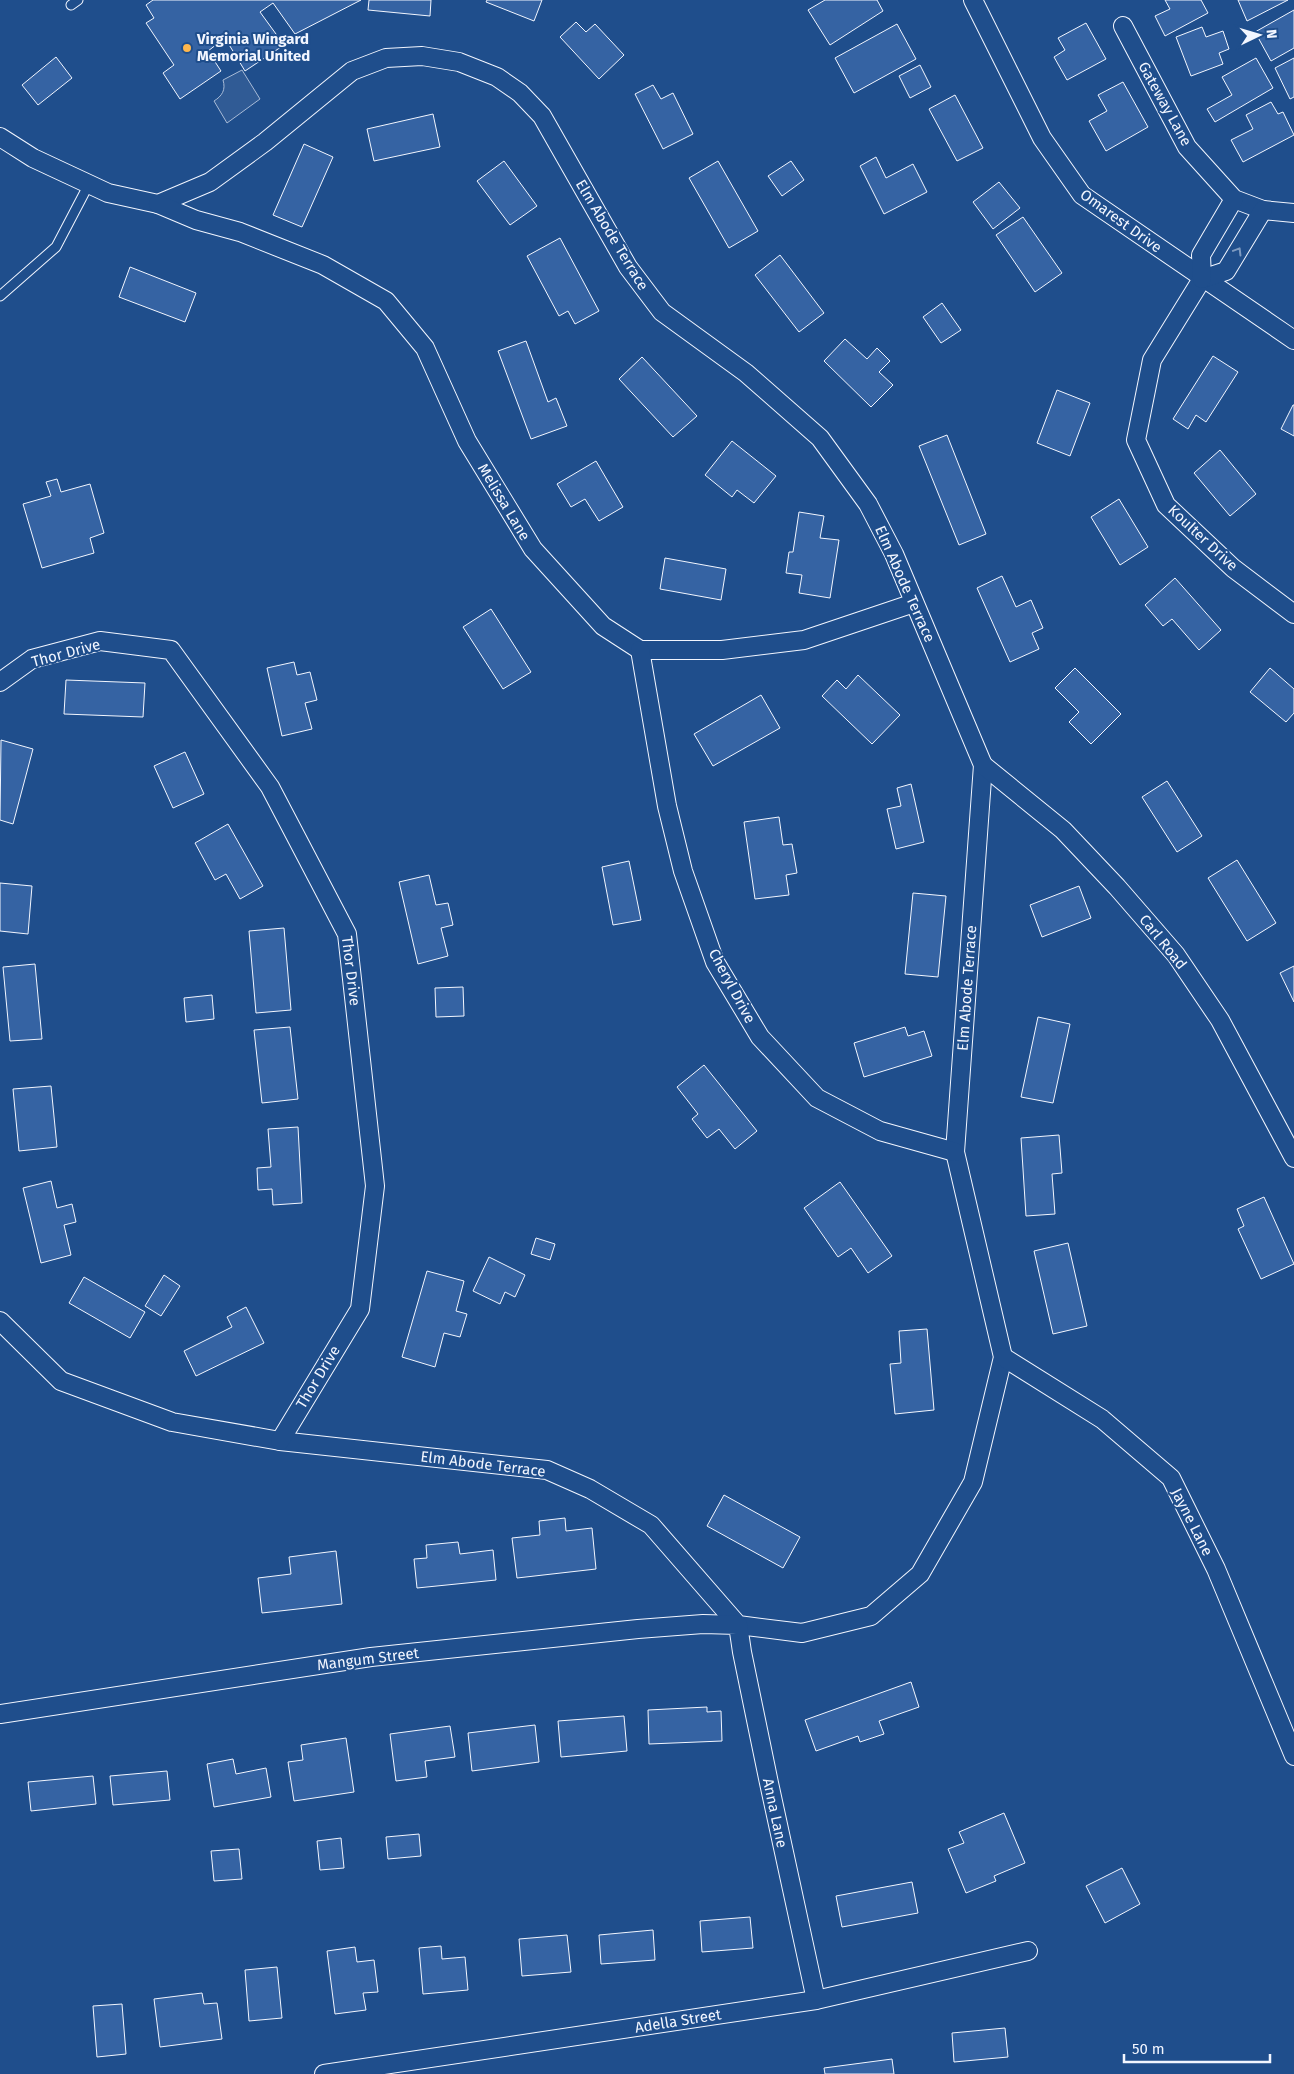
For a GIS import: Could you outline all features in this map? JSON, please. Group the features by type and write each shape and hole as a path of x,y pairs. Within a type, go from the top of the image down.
{"street":[{"name":"Omarest Drive","path":"972,0 1042,138 1082,195 1202,279 1294,340"},
{"name":"Gateway Lane","path":"1123,26 1187,147 1234,199 1263,210 1294,213"},
{"name":"Elm Abode Terrace","path":"0,1321 61,1382 172,1422 280,1441 547,1470 590,1489 651,1525 738,1625 802,1633 871,1616 920,1574 973,1482 1003,1357 955,1152 983,764 894,554 868,504 820,438 746,373 662,312 628,267 542,116 520,93 497,77 459,62 422,56 386,58 352,71 265,142 210,182 158,204"},
{"path":"0,137 32,158 108,193 158,204"},
{"path":"1234,199 1201,255 1202,279 1226,271 1263,210"},
{"name":"Melissa Lane","path":"158,204 196,220 240,232 324,265 386,301 425,348 467,441 533,549 603,626 640,650"},
{"name":"Koulter Drive","path":"1202,279 1152,360 1136,440 1166,505 1233,568 1294,614"},
{"path":"640,650 722,650 804,640 914,603"},
{"name":"Thor Drive","path":"0,682 32,659 100,641 172,650 270,787 347,934 375,1186 360,1309 280,1441"},
{"name":"Cheryl Drive","path":"640,650 667,806 683,871 715,962 760,1038 817,1098 880,1131 955,1152"},
{"name":"Carl Road","path":"983,764 1063,830 1117,887 1176,955 1220,1020 1294,1158"},
{"name":"Jayne Lane","path":"1003,1357 1102,1419 1171,1478 1216,1569 1294,1756"},
{"name":"Mangum Street","path":"0,1714 370,1657 666,1627 703,1624 738,1625"},
{"name":"Anna Lane","path":"738,1625 767,1774 816,2000"},
{"name":"Adella Street","path":"324,2074 816,2000 1028,1951"}],"lane":[{"path":"0,296 56,247 89,184"}],"shaded area":[{"path":"242,70 260,99 227,123 214,101 223,92 223,80"}],"building":[{"name":"Virginia Wingard Memorial United","path":"153,0 361,0 295,34 273,3 260,12 284,45 245,71 225,38 208,51 221,71 180,99 163,73 174,65 146,23 154,18 146,5"},
{"path":"369,0 431,0 430,16 368,10"},
{"path":"487,0 542,0 534,21 486,2"},
{"path":"825,0 877,0 883,11 830,45 808,10"},
{"path":"1165,0 1201,0 1208,13 1165,36 1155,16 1170,9"},
{"path":"1238,0 1288,0 1247,21"},
{"path":"1294,10 1294,48 1271,61 1255,32"},
{"path":"576,22 586,32 595,24 624,55 599,79 560,37"},
{"path":"1086,23 1106,59 1067,80 1054,57 1065,50 1058,38"},
{"path":"897,24 916,59 854,93 835,58"},
{"path":"1202,27 1206,37 1223,31 1229,49 1219,53 1223,64 1191,76 1176,37"},
{"path":"56,57 72,78 38,105 22,85"},
{"path":"1256,58 1273,88 1215,122 1207,109 1232,95 1222,77"},
{"path":"1294,58 1294,97 1290,99 1275,68"},
{"path":"920,65 931,87 910,98 899,76"},
{"path":"1123,82 1148,127 1106,151 1089,121 1107,111 1098,95"},
{"path":"653,85 661,99 673,93 693,134 663,149 635,94"},
{"path":"955,95 983,148 957,161 929,109"},
{"path":"1271,102 1278,114 1283,112 1294,135 1243,162 1231,140 1253,129 1246,115"},
{"path":"433,114 440,147 374,161 367,129"},
{"path":"304,144 333,157 302,227 273,215"},
{"path":"876,157 886,178 913,164 927,192 884,214 860,166"},
{"path":"504,161 537,206 510,225 477,181"},
{"path":"718,161 758,231 729,248 689,178"},
{"path":"791,161 804,180 782,196 768,176"},
{"path":"999,182 1020,208 993,229 973,202"},
{"path":"1023,217 1062,273 1035,292 996,235"},
{"path":"560,238 599,311 575,324 568,311 559,316 527,256"},
{"path":"780,255 824,313 799,332 755,275"},
{"path":"130,267 196,293 185,322 119,297"},
{"path":"942,303 961,330 941,343 923,317"},
{"path":"845,339 867,359 877,348 890,361 879,372 893,385 871,407 824,361"},
{"path":"526,341 548,402 556,398 567,426 531,439 498,351"},
{"path":"1213,356 1238,372 1206,422 1196,415 1188,429 1173,419"},
{"path":"642,357 697,416 673,437 619,379"},
{"path":"1057,390 1090,403 1070,456 1037,443"},
{"path":"1294,405 1294,436 1281,429"},
{"path":"947,435 986,534 959,545 919,446"},
{"path":"732,441 776,476 754,503 737,490 732,497 705,475"},
{"path":"1220,450 1256,494 1230,516 1194,473"},
{"path":"596,461 623,507 599,521 585,499 571,507 557,484"},
{"path":"57,479 61,492 90,484 104,533 90,538 94,553 42,568 23,504 51,496 46,482"},
{"path":"1119,499 1148,547 1120,565 1091,517"},
{"path":"799,512 824,516 820,538 839,540 830,598 799,593 802,575 786,573 789,552 793,552"},
{"path":"665,558 726,569 721,600 660,589"},
{"path":"1002,576 1016,607 1031,600 1043,628 1032,633 1039,649 1010,662 977,588"},
{"path":"1175,578 1221,630 1199,650 1172,619 1163,626 1145,605"},
{"path":"491,609 531,672 503,689 463,627"},
{"path":"294,662 297,675 310,672 317,700 305,703 312,729 282,736 267,668"},
{"path":"1075,668 1121,714 1091,744 1069,722 1079,712 1055,688"},
{"path":"1270,668 1294,689 1294,713 1286,722 1250,692"},
{"path":"858,675 900,715 872,744 822,696 837,680 846,689"},
{"path":"66,680 145,683 143,717 64,714"},
{"path":"761,695 780,728 713,766 694,734"},
{"path":"1,740 33,749 13,824 0,820"},
{"path":"185,752 204,794 173,808 154,766"},
{"path":"1167,781 1202,836 1177,852 1142,797"},
{"path":"911,784 924,842 896,849 887,809 901,806 897,788"},
{"path":"779,817 783,845 792,844 797,873 786,875 789,895 755,899 744,822"},
{"path":"228,824 263,886 240,899 226,874 215,880 195,843"},
{"path":"1237,860 1276,923 1247,941 1208,878"},
{"path":"629,861 641,920 613,925 602,867"},
{"path":"429,875 436,905 448,903 453,925 441,928 448,956 418,964 399,882"},
{"path":"0,883 32,886 28,934 0,931"},
{"path":"1079,886 1091,918 1042,937 1030,905"},
{"path":"913,893 946,896 938,977 905,974"},
{"path":"284,928 291,1010 256,1013 249,931"},
{"path":"35,964 42,1039 10,1041 3,967"},
{"path":"1294,966 1294,1002 1280,973"},
{"path":"463,987 464,1016 436,1017 435,988"},
{"path":"212,995 214,1019 186,1022 184,998"},
{"path":"1038,1017 1070,1024 1053,1103 1021,1097"},
{"path":"290,1027 298,1099 262,1103 254,1030"},
{"path":"905,1027 908,1036 924,1031 932,1056 864,1077 854,1043"},
{"path":"704,1065 757,1131 735,1149 719,1129 707,1138 692,1119 698,1114 677,1087"},
{"path":"51,1086 57,1147 19,1151 13,1089"},
{"path":"298,1127 302,1203 273,1205 272,1189 258,1190 257,1168 271,1167 268,1129"},
{"path":"1059,1135 1062,1173 1052,1174 1055,1214 1026,1216 1021,1138"},
{"path":"51,1181 57,1208 72,1204 76,1222 64,1225 71,1255 41,1263 23,1188"},
{"path":"840,1182 892,1256 868,1273 851,1248 838,1257 804,1208"},
{"path":"1264,1197 1294,1264 1261,1279 1238,1229 1244,1226 1237,1209"},
{"path":"536,1238 555,1244 550,1260 531,1254"},
{"path":"1068,1243 1087,1326 1053,1334 1034,1251"},
{"path":"489,1257 525,1275 515,1297 505,1292 500,1304 473,1291"},
{"path":"427,1271 464,1281 456,1311 467,1314 460,1337 444,1333 435,1367 402,1357"},
{"path":"164,1275 180,1286 161,1316 145,1306"},
{"path":"84,1277 145,1312 130,1338 69,1303"},
{"path":"246,1307 264,1343 196,1376 184,1351 232,1327 227,1317"},
{"path":"927,1329 934,1410 895,1414 890,1364 901,1363 899,1331"},
{"path":"724,1495 800,1537 783,1568 707,1526"},
{"path":"565,1518 566,1531 592,1528 596,1569 517,1578 512,1538 540,1535 539,1521"},
{"path":"458,1542 460,1554 493,1550 496,1580 417,1588 414,1559 427,1558 426,1545"},
{"path":"336,1551 342,1604 262,1613 258,1578 291,1574 289,1557"},
{"path":"911,1682 919,1707 879,1721 884,1734 860,1742 858,1736 816,1751 805,1720"},
{"path":"707,1707 707,1712 721,1711 722,1741 649,1744 648,1710"},
{"path":"624,1716 627,1751 561,1757 558,1721"},
{"path":"535,1725 539,1762 472,1771 468,1733"},
{"path":"450,1726 455,1757 425,1761 427,1777 396,1781 390,1734"},
{"path":"346,1738 354,1792 294,1801 288,1762 303,1760 301,1745"},
{"path":"233,1759 236,1774 266,1768 271,1797 214,1807 207,1764"},
{"path":"167,1771 170,1800 113,1805 110,1776"},
{"path":"93,1776 96,1804 31,1811 28,1782"},
{"path":"1004,1813 1025,1863 994,1876 996,1881 966,1893 948,1849 964,1843 959,1832"},
{"path":"419,1834 421,1856 388,1859 386,1837"},
{"path":"341,1838 344,1868 320,1870 317,1841"},
{"path":"239,1849 242,1879 214,1881 211,1851"},
{"path":"1122,1868 1140,1904 1105,1923 1086,1886"},
{"path":"912,1882 918,1913 842,1927 836,1896"},
{"path":"750,1917 753,1948 702,1952 700,1921"},
{"path":"653,1930 655,1960 601,1964 599,1935"},
{"path":"567,1935 571,1972 522,1976 519,1939"},
{"path":"441,1946 442,1959 465,1957 468,1990 423,1994 419,1948"},
{"path":"355,1947 357,1962 374,1960 378,1992 363,1993 366,2010 335,2014 327,1951"},
{"path":"277,1967 282,2018 249,2021 245,1970"},
{"path":"202,1993 204,2004 217,2003 222,2039 160,2047 154,1999"},
{"path":"122,2004 126,2054 97,2057 93,2006"},
{"path":"1005,2028 1008,2057 954,2062 952,2033"},
{"path":"892,2059 894,2074 825,2074 824,2068"}],"place":[{"name":"Virginia Wingard Memorial United","path":"187,48"}]}
